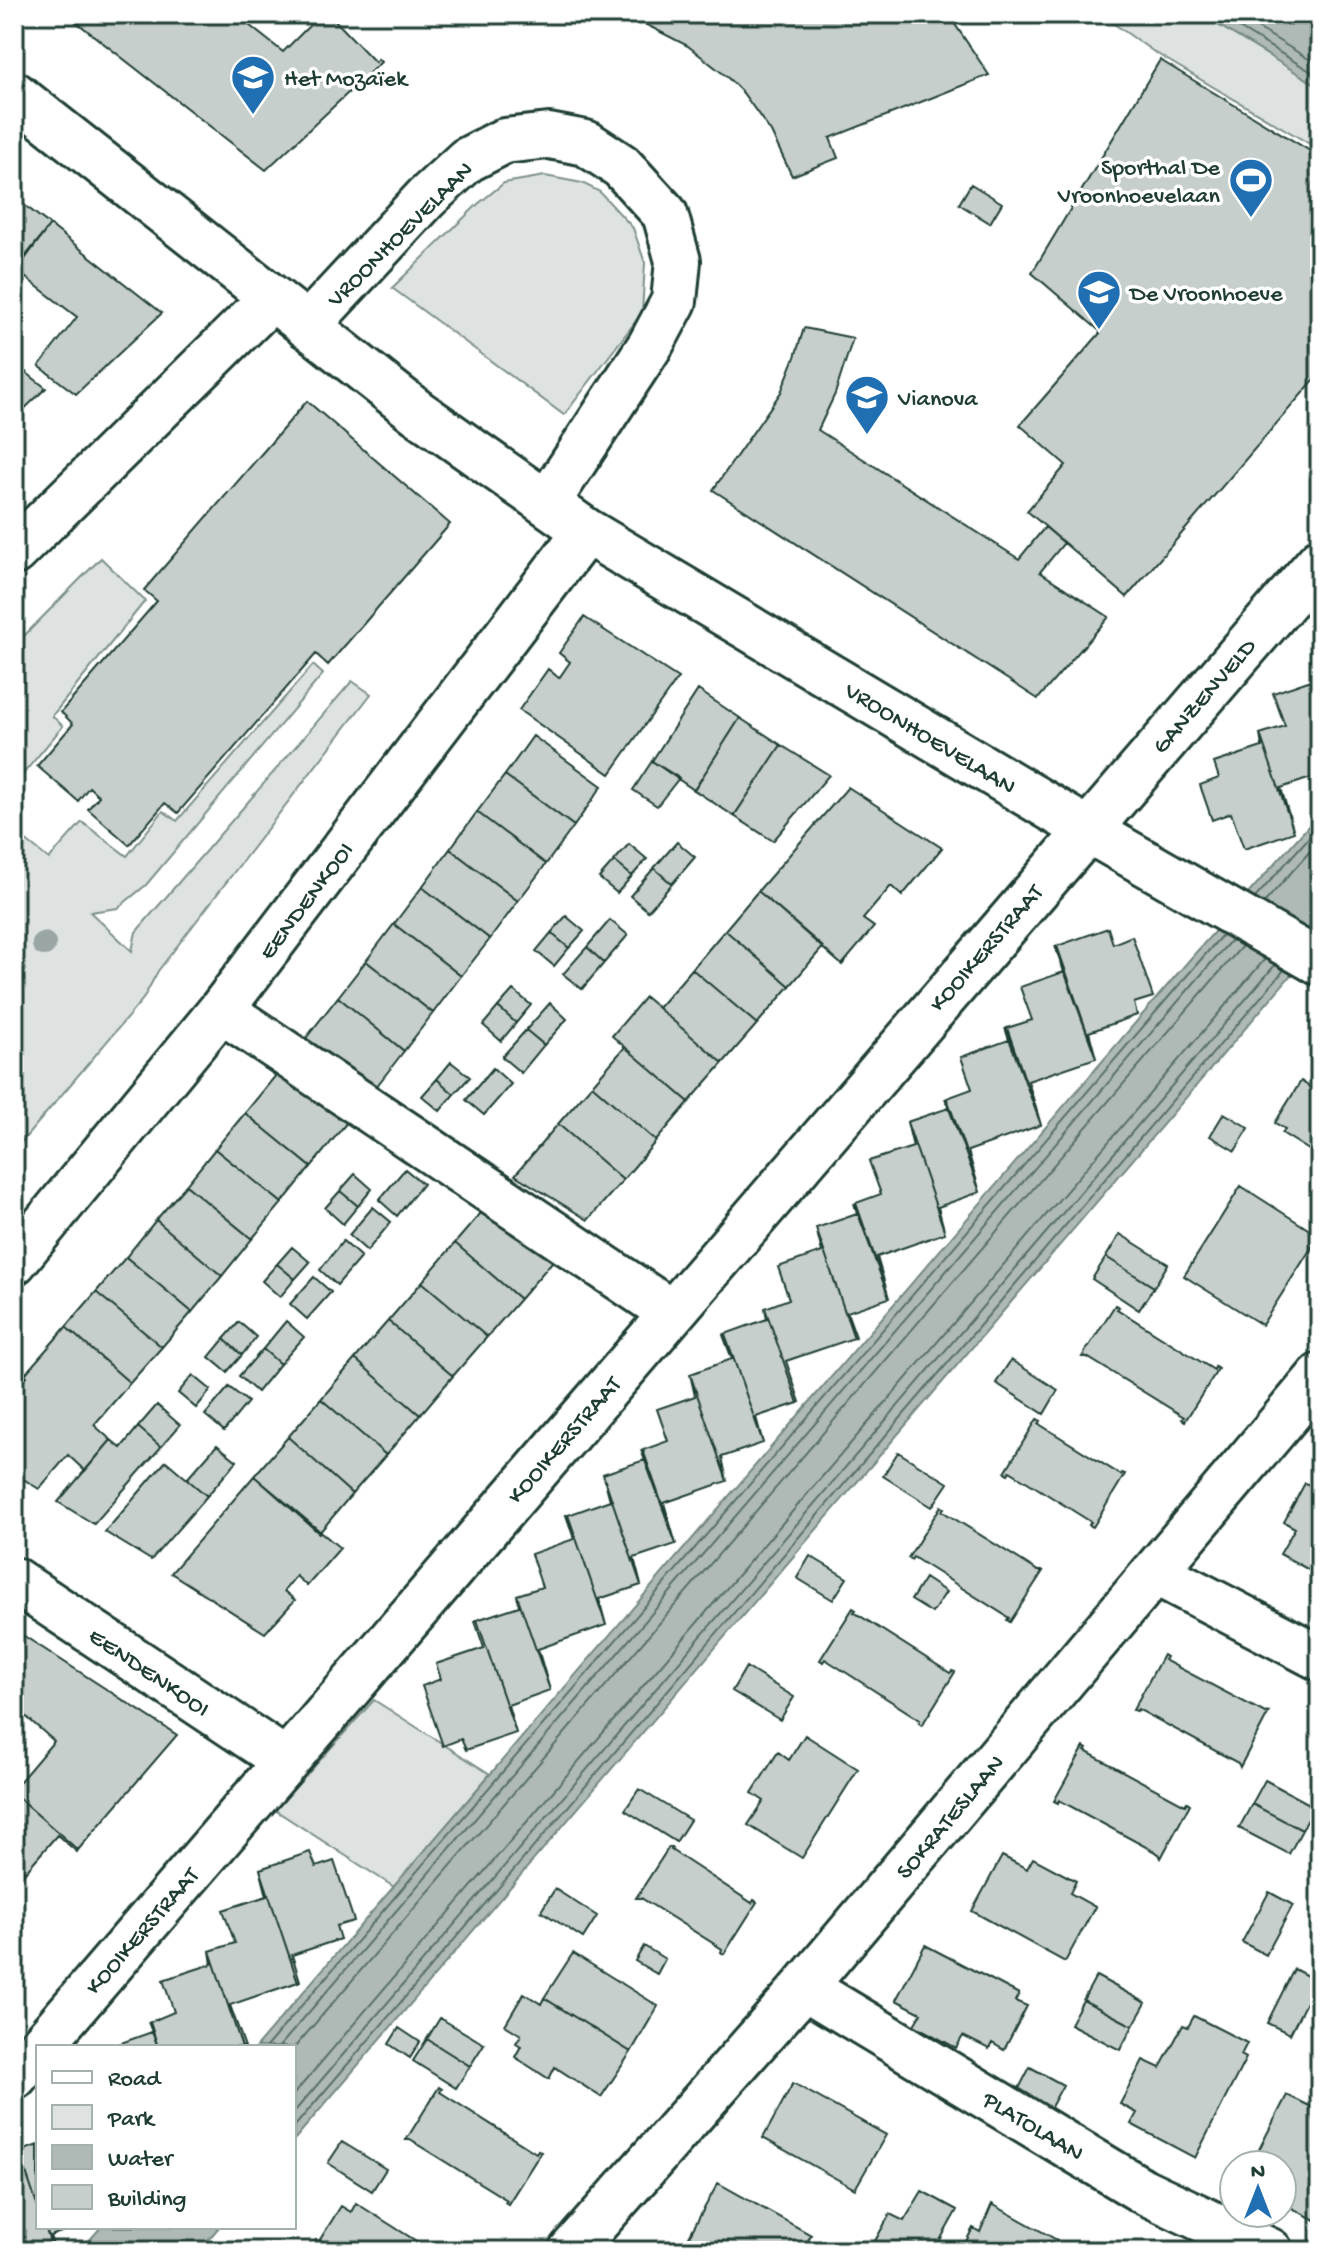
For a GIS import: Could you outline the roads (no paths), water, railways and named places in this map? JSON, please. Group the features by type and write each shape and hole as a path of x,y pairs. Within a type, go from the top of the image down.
{"street":[{"name":"VROONHOEVELAAN","path":"14,94 417,412 586,531 1086,829 1320,963"},
{"name":"VROONHOEVELAAN","path":"307,326 426,198 467,160 504,141 549,136 586,143 621,166 665,214 678,261 674,301 651,344 547,503"},
{"path":"14,552 272,298"},
{"name":"EENDENKOOI","path":"14,1262 221,1010 586,531"},
{"name":"GANZENVELD","path":"1086,829 1320,561"},
{"name":"KOOIKERSTRAAT","path":"42,2045 1086,829"},
{"path":"221,1010 672,1313"},
{"name":"SOKRATESLAAN","path":"571,2251 804,1987 1320,1376"},
{"path":"1155,1572 1320,1658"},
{"name":"EENDENKOOI","path":"14,1580 286,1761"},
{"name":"PLATOLAAN","path":"804,1987 1143,2191 1270,2251"},
{"name":"KOOIKERSTRAAT","path":"14,2077 36,2051"}],"water":[{"path":"1200,14 1320,14 1320,87"},
{"path":"1320,813 1320,941 296,2138 296,2045 258,2045 1191,958"},
{"path":"99,2229 217,2229 199,2251 80,2251"}],"place":[{"name":"Het Mozaïek","path":"253,116"},
{"name":"Sporthal De Vroonhoevelaan","path":"1251,219"},
{"name":"De Vroonhoeve","path":"1099,331"},
{"name":"Vianova","path":"867,436"}]}
